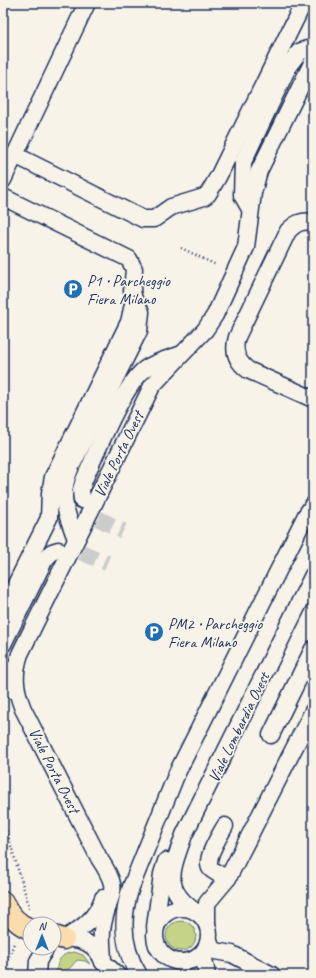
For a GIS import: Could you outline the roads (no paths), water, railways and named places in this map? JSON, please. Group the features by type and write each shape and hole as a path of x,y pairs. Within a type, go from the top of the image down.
{"main road":[{"path":"3,902 12,917 22,925"}],"street":[{"path":"3,180 87,3"},
{"path":"15,155 143,219 154,219 171,207 208,194 218,177 302,5"},
{"name":"Viale Porta Ovest","path":"104,968 102,930 113,888 110,875 99,858 23,709 15,683 16,666 20,654 152,386 205,330 215,315 246,247 250,209 256,181 264,159 310,55"},
{"path":"3,196 129,259 134,269 132,291 134,300 141,312 139,331 70,469 64,485 65,506 76,539"},
{"path":"313,222 307,221 295,224 288,231 234,346 241,364 248,370 313,399"},
{"path":"3,610 49,518 50,493 53,477 129,322 134,300"},
{"path":"82,500 81,490 84,480 127,390 145,370 157,362 181,354"},
{"path":"140,975 130,957 124,930 126,902 131,887 177,772 306,515 313,505"},
{"path":"3,644 45,559 52,552 58,550"},
{"name":"Viale Lombardia Ovest","path":"196,912 178,897 172,883 173,868 184,835 313,575"},
{"path":"271,735 313,649"},
{"path":"3,667 6,678 23,709"},
{"path":"207,975 207,902 228,878 313,710"},
{"path":"225,826 209,857 208,863 212,871 228,878"},
{"name":"Viale Lombardia Ovest","path":"154,932 162,874 168,857 184,835"},
{"name":"Viale Porta Ovest","path":"62,937 84,927 99,909 105,889 99,858"},
{"path":"185,975 174,962 165,957 159,950 155,942 154,932 162,916 168,912 180,908 196,912 203,916 207,924"},
{"path":"62,939 73,938 87,942 97,951 104,968 117,975"},
{"path":"174,962 189,962 206,947"},
{"path":"206,947 215,951 232,954 272,975"},
{"path":"36,975 38,961 41,956"}],"tunnel":[{"path":"83,501 93,516 123,531"},
{"path":"58,550 76,550 107,563"}],"place":[{"name":"P1 • Parcheggio Fiera Milano","path":"73,289"},
{"name":"PM2 • Parcheggio Fiera Milano","path":"154,632"}]}
